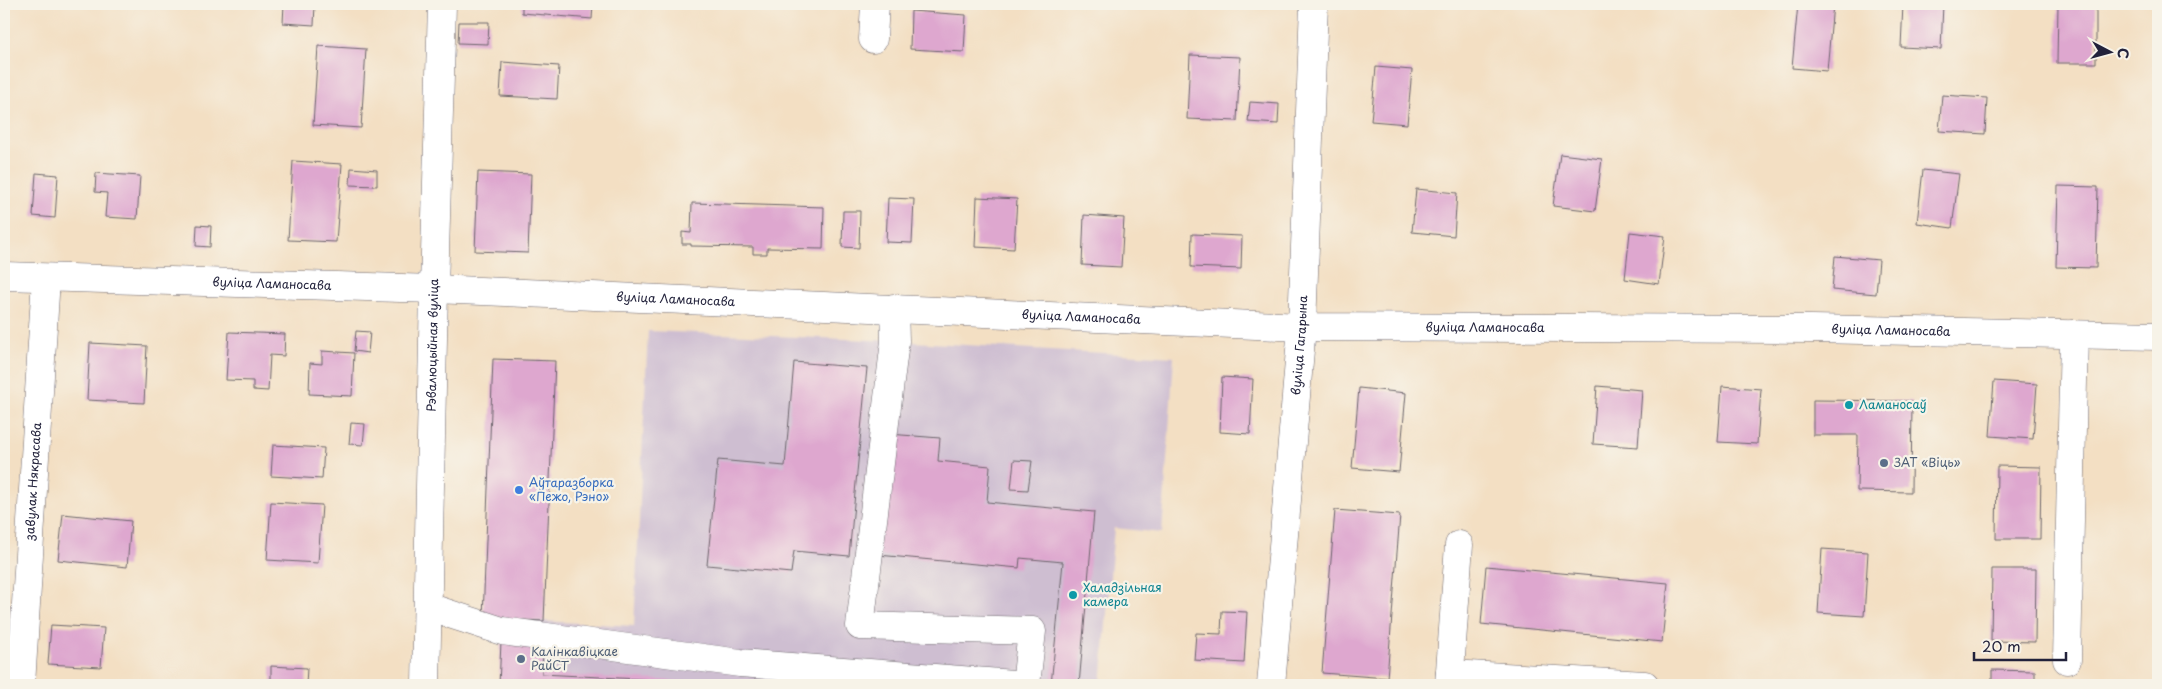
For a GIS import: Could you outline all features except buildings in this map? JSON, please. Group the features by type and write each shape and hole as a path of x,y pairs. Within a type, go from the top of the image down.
{"street":[{"name":"Рэвалюцыйная вуліца","path":"426,685 442,4"},
{"path":"873,39 875,4"},
{"name":"вуліца Гагарына","path":"1271,685 1302,327 1314,4"},
{"name":"вуліца Ламаносава","path":"4,276 434,289 1302,327 1812,329 2158,336"},
{"name":"завулак Някрасава","path":"21,685 46,278"},
{"path":"428,607 502,631 740,663 1026,685 1032,632 860,626 895,341 894,308"},
{"path":"2067,660 2074,334"},
{"path":"1459,545 1450,680 1645,685"}],"shaded area":[{"name":"Калінкавіцкае РайСТ","path":"648,331 895,341 1174,357 1162,533 1114,528 1101,685 499,685 501,642 483,618 634,626"}],"place":[{"name":"Ламаносаў","path":"1849,405"},
{"name":"ЗАТ «Віць»","path":"1884,463"},
{"name":"Аўтаразборка «Пежо, Рэно»","path":"519,490"},
{"name":"Халадзільная камера","path":"1073,595"},
{"name":"Калінкавіцкае РайСТ","path":"521,659"}]}
